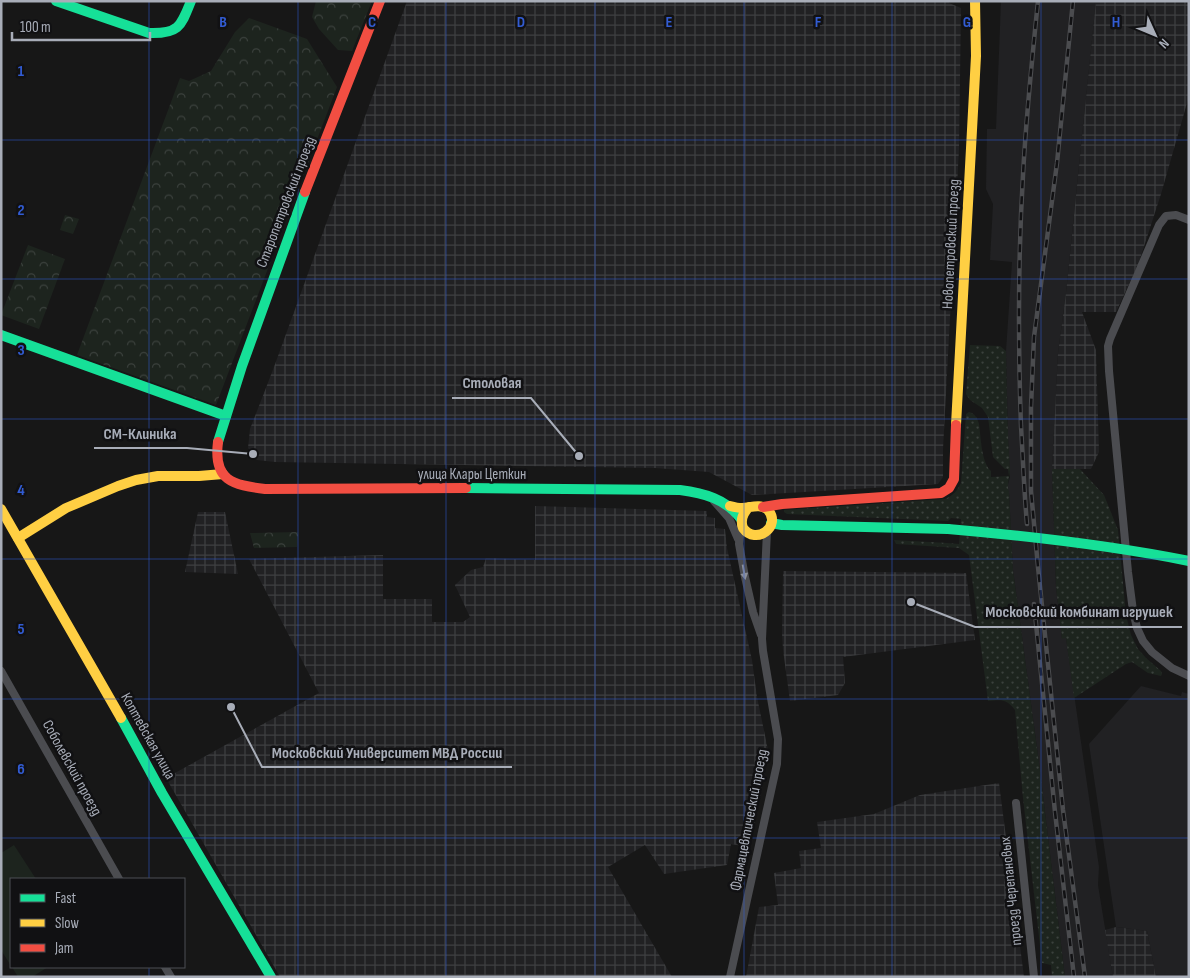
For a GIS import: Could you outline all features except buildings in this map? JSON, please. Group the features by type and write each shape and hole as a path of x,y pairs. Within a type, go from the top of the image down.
{"street":[{"path":"56,1 157,34 170,31 182,23 191,1"},
{"name":"Старопетровский проезд","path":"226,416 266,297 350,74 380,1"},
{"name":"Новопетровский проезд","path":"763,507 782,504 941,493 950,487 954,481 976,56 976,1"},
{"path":"1187,675 1172,668 1152,652 1143,641 1133,612 1108,346 1159,225 1166,216 1176,215 1189,220"},
{"path":"1,335 226,416 217,460 223,474 158,476 136,480 66,508 18,538"},
{"name":"улица Клары Цеткин","path":"223,474 228,481 234,484 265,488 680,490 709,496 733,509 741,521"},
{"name":"Фармацевтический проезд","path":"709,496 729,518 734,528 753,612 762,639"},
{"name":"улица Клары Цеткин","path":"724,504 741,508 749,507"},
{"path":"769,527 770,513 763,507 753,506 745,510 741,521 743,528 750,534 759,536 769,527 782,525 948,528 1049,538 1189,560"},
{"name":"Коптевская улица","path":"1,510 136,743 162,793 271,977"},
{"name":"Фармацевтический проезд","path":"739,544 741,521"},
{"name":"Фармацевтический проезд","path":"730,977 777,764 778,740 762,639 769,527"},
{"name":"Соболевский проезд","path":"1,671 118,878"},
{"name":"проезд Черепановых","path":"1016,803 1034,977"}],"shaded area":[{"path":"407,1 949,1 949,3 961,8 959,149 943,477 938,484 752,495 709,472 655,468 275,462 257,460 248,448 250,429"},
{"path":"1001,1 1096,1 1066,293 1058,353 1052,469 1056,587 1062,638 1066,638 1099,867 1098,885 1113,977 1065,977 1013,570 1009,493 1007,488 1010,477 1006,351 1012,262 990,260 993,204 986,189 987,129 996,129"},
{"path":"1096,1 1189,1 1189,96 1161,194 1138,265 1116,312 1082,312 1096,350 1099,452 1091,469 1052,469 1058,353 1066,293"},
{"path":"535,506 707,511 707,517 715,518 715,528 725,529 727,548 752,660 757,697 768,750 761,794 749,847 731,844 727,865 664,874 645,845 608,867 672,977 280,977 166,778 319,693 249,559 383,555 383,599 432,599 432,622 463,622 470,617 455,585 471,570 483,567 486,558 535,560"},
{"path":"198,512 225,512 238,574 185,572"},
{"path":"783,571 966,573 975,640 843,657 845,683 838,695 790,701 782,633"},
{"path":"1141,686 1181,696 1182,692 1189,694 1189,977 1156,977 1147,931 1116,927 1089,744"},
{"path":"999,783 1024,977 746,977 759,907 778,905 774,873 801,868 799,851 821,848 817,822 874,814 920,795"},
{"path":"1116,927 1147,931 1156,977 1113,977 1105,930"}],"green space":[{"path":"316,1 372,1 352,51 338,50 319,29 312,17"},
{"path":"249,18 307,39 337,87 216,405 77,355 180,78 189,81 211,71 235,32"},
{"path":"65,215 79,219 73,234 60,230"},
{"path":"28,245 65,259 39,329 1,315"},
{"path":"970,345 1000,346 1006,351 1010,469 1008,487 1013,570 1065,977 1052,977 1051,965 1042,963 1015,710 1009,703 1003,701 988,701 969,555 959,548 896,544 894,540 959,544 961,519 951,518 948,521 787,514 784,512 784,510 945,499 955,493 961,483 966,414 969,412 977,418 983,456 991,471 991,477 1009,476 1008,469 1005,469 993,457 988,417 982,408 970,400 966,394"},
{"path":"1052,469 1080,469 1104,495 1118,530 1126,615 1131,635 1138,649 1161,671 1161,676 1148,673 1132,662 1074,698 1066,638 1062,639 1056,587"},
{"path":"298,532 297,547 254,548 250,533"},
{"path":"14,845 35,878 10,878 10,964 1,950 1,853"},
{"path":"13,968 46,968 32,977 18,977"}],"tram line":[{"path":"1,668 117,878"},
{"path":"168,968 172,977"}],"railway":[{"path":"1027,524 1020,395 1019,269 1026,132 1038,1"},
{"path":"1073,1 1057,163 1034,337 1031,407 1031,491 1063,810 1085,977"},
{"path":"1034,604 1074,977"}],"traffic: fast":[{"path":"56,1 149,33 167,32 178,27 191,1"},
{"path":"218,442 242,366 305,192"},
{"path":"1,335 226,416"},
{"path":"466,488 680,490 714,498 729,506 741,519"},
{"path":"771,523 782,525 948,529"},
{"path":"948,529 1069,542 1189,561"},
{"path":"121,718 162,793 271,977"}],"traffic: slow":[{"path":"956,425 976,56 975,1"},
{"path":"18,538 66,508 136,480 158,476 223,474"},
{"path":"730,506 738,508 758,506 768,510 772,522 766,532 754,535 748,533 743,528 743,517 749,507"},
{"path":"1,509 121,718"}],"traffic: jam":[{"path":"305,192 380,1"},
{"path":"763,507 782,504 941,493 949,488 954,479 956,425"},
{"path":"218,442 217,455 222,473 228,479 243,485 265,489 466,488"}],"place":[{"name":"СМ-Клиника","path":"253,454"},
{"name":"Столовая","path":"579,456"},
{"name":"Московский комбинат игрушек","path":"911,602"},
{"name":"Московский Университет МВД России","path":"231,707"}]}
